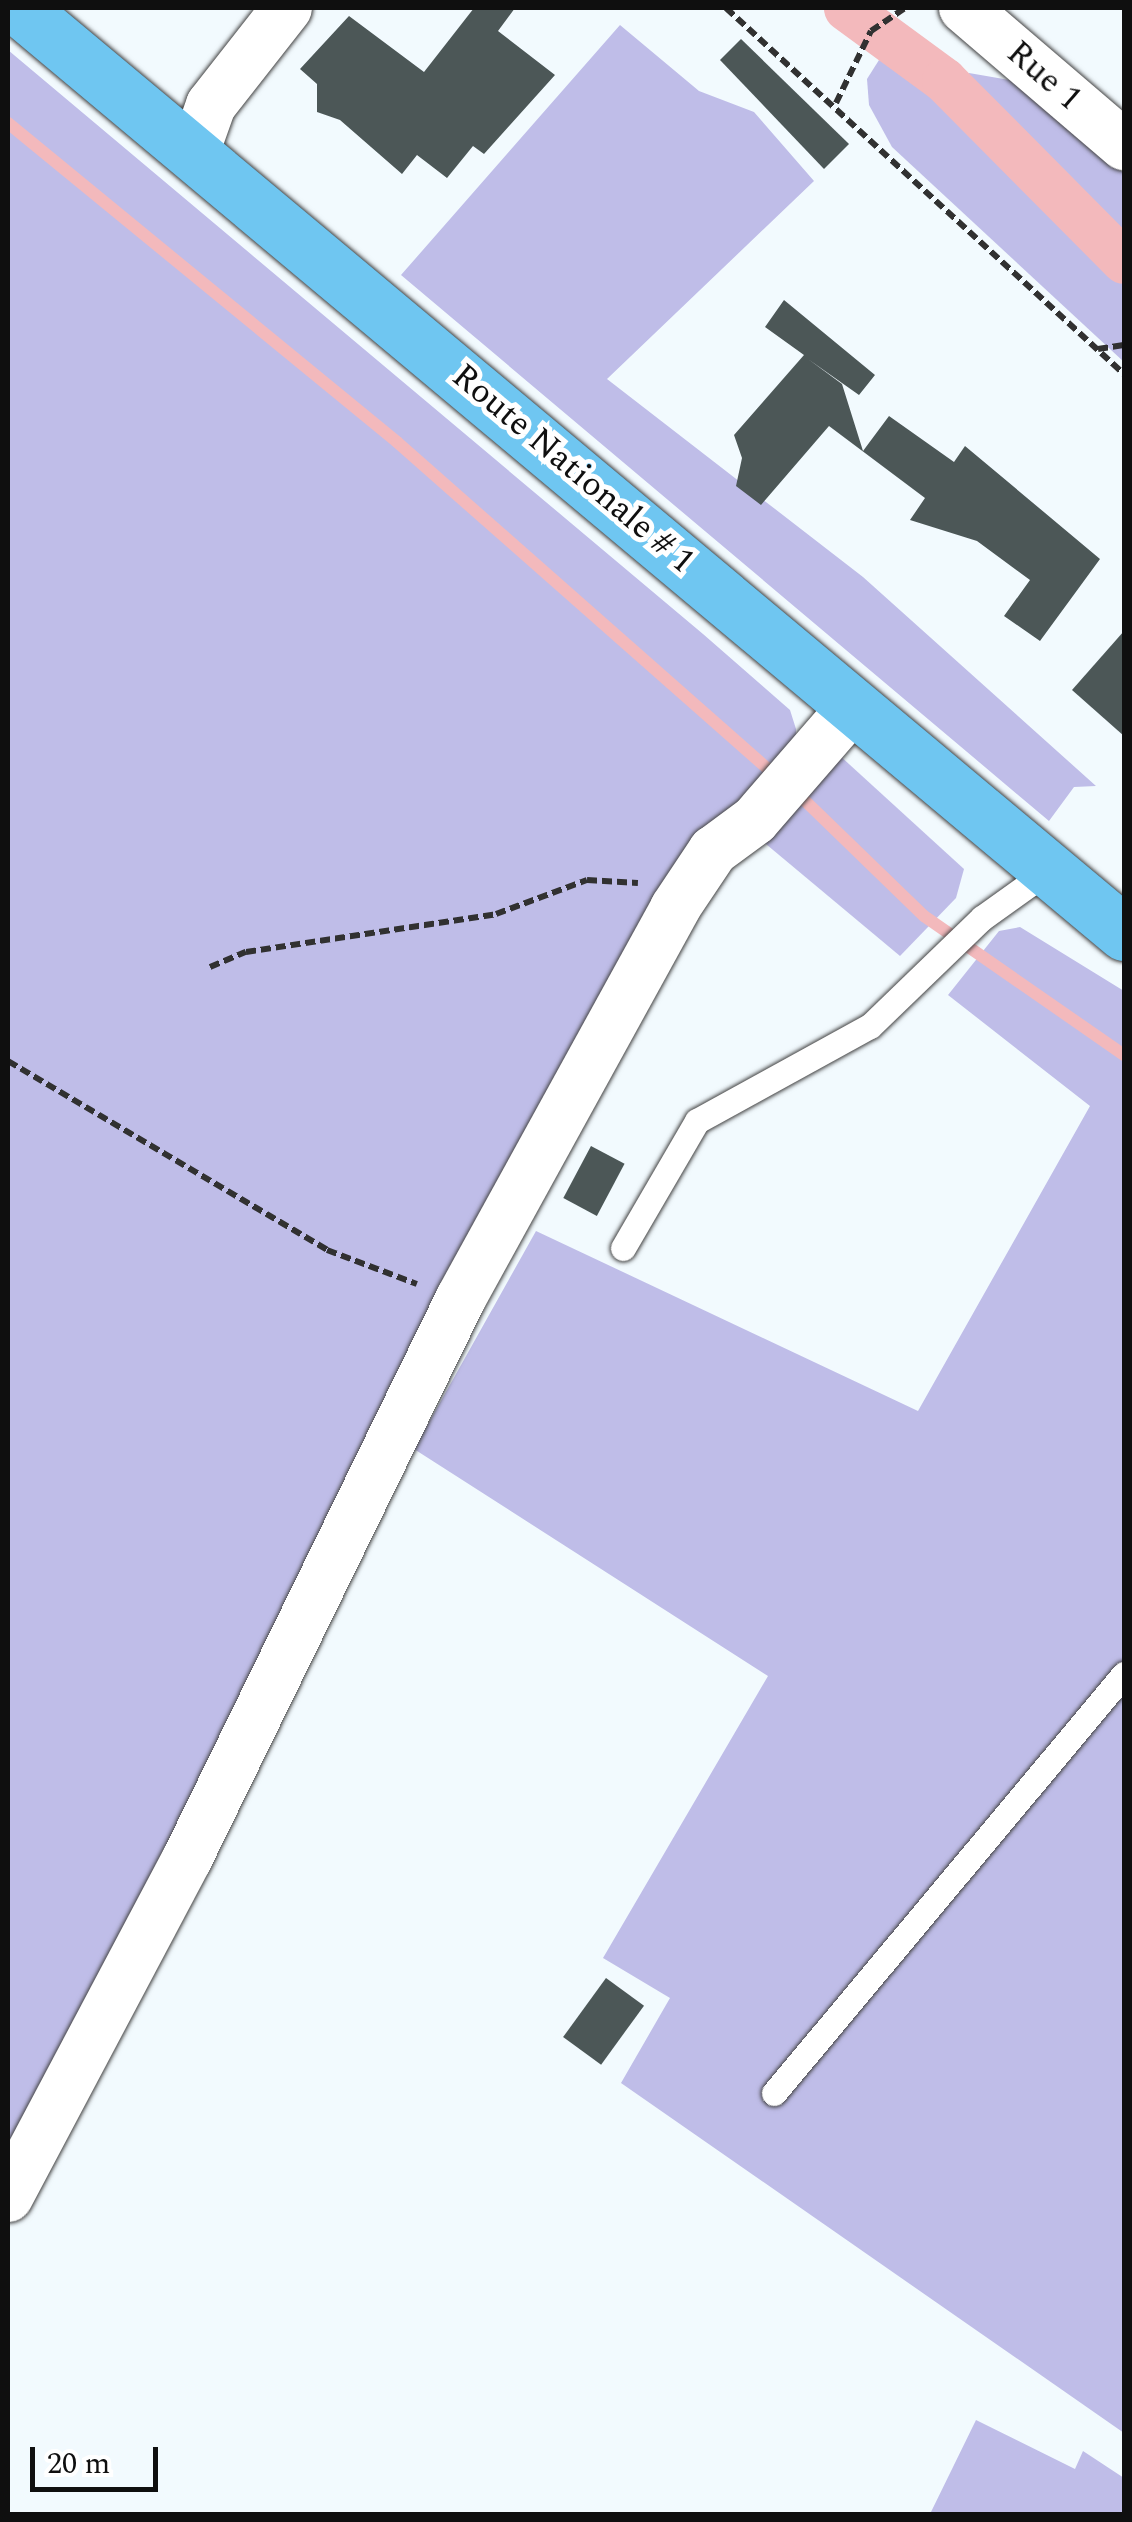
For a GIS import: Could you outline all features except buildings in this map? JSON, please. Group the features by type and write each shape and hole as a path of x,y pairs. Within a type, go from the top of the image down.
{"main road":[{"name":"Route Nationale # 1","path":"20,8 1124,933"}],"street":[{"path":"194,153 211,105 287,8"},
{"name":"Rue 1","path":"964,8 1124,145"},
{"path":"8,2197 187,1858 461,1298 686,892 713,851 755,820 852,708"}],"lane":[{"path":"623,1248 696,1121 870,1026 982,918 1050,870"},
{"path":"774,2093 1124,1674"}],"path":[{"path":"726,8 836,103 1124,374"},
{"path":"836,103 871,31 905,8"},
{"path":"1098,350 1124,344"},
{"path":"210,966 246,952 496,914 586,880 686,892"},
{"path":"8,1061 327,1250 461,1298"}],"shaded area":[{"path":"620,25 699,91 754,112 814,181 607,379 863,577 1096,786 1074,787 1049,821 401,275"},
{"path":"8,50 790,710 796,744 750,811 8,2174"},
{"path":"879,60 921,81 1124,269 1124,362 892,147 869,105 867,79"},
{"path":"969,73 1033,84 1124,174 1124,239 986,112 967,85"},
{"path":"838,754 964,869 956,898 900,956 760,839"},
{"path":"1020,927 1124,991 1124,2433 621,2083 670,1998 603,1958 768,1676 414,1449 536,1231 918,1411 1090,1106 948,995 999,931"},
{"path":"976,2420 1075,2469 1083,2451 1124,2478 1124,2514 930,2514"}],"waterway":[{"path":"846,8 944,80 1124,261"},
{"path":"8,123 397,442 777,777"},
{"path":"796,792 924,916 1124,1055"}]}
